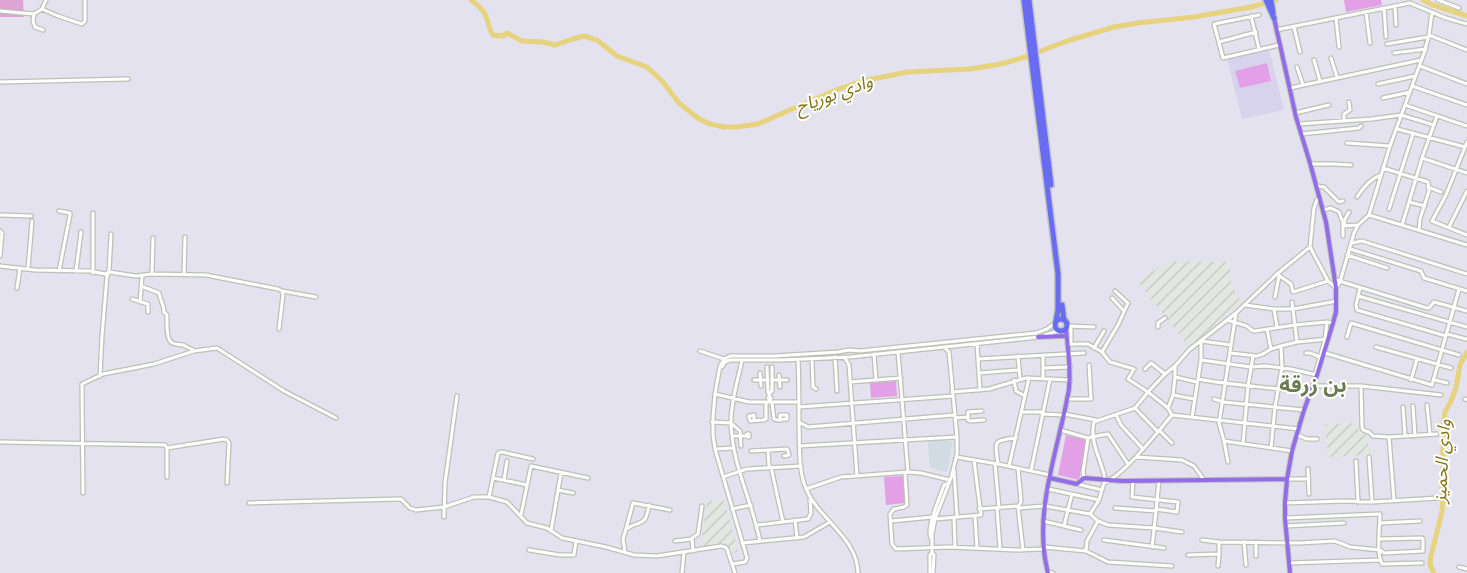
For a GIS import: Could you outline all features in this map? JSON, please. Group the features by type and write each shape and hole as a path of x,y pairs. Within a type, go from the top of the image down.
{"highway":[{"path":"1024,0 1035,74 1058,274 1058,310 1055,327 1058,331 1068,327 1062,311 1059,251 1035,74"},
{"path":"1029,0 1032,50"},
{"path":"1266,0 1272,11"},
{"path":"1270,0 1274,18"},
{"path":"1056,322 1060,319 1064,320"}],"main road":[{"path":"1274,18 1295,113 1323,210 1338,281 1334,323 1304,410 1292,451 1287,479 1285,518 1290,573"},
{"path":"1050,573 1044,548 1043,522 1050,477 1070,380 1068,327"},
{"path":"1058,331 1069,343"},
{"path":"1038,337 1064,336"},
{"path":"1050,477 1077,484 1084,478 1133,481 1287,479"}],"street":[{"path":"0,11 34,14 42,9 46,0"},
{"path":"42,9 82,24 85,21 85,0"},
{"path":"1438,0 1458,8 1454,0"},
{"path":"1276,30 1410,3 1467,24"},
{"path":"1395,6 1396,25"},
{"path":"1384,8 1386,36"},
{"path":"1366,12 1370,43"},
{"path":"1432,12 1426,49 1390,146 1369,215 1358,225 1354,233 1338,281 1427,308 1434,302 1467,311"},
{"path":"34,14 33,21 35,27 43,30"},
{"path":"1259,15 1214,24 1223,58 1279,45"},
{"path":"1251,16 1259,50"},
{"path":"1336,18 1339,47"},
{"path":"1294,27 1300,52"},
{"path":"1218,42 1256,32"},
{"path":"1388,44 1428,36 1467,50"},
{"path":"1394,53 1426,49"},
{"path":"1331,58 1337,78"},
{"path":"1314,60 1320,81"},
{"path":"1290,88 1422,60"},
{"path":"1420,66 1467,84"},
{"path":"1297,67 1302,85"},
{"path":"1378,84 1416,75"},
{"path":"0,82 128,79"},
{"path":"1412,86 1467,105"},
{"path":"1383,98 1410,92"},
{"path":"1344,120 1343,115 1350,110 1349,102"},
{"path":"1295,113 1329,105"},
{"path":"1405,105 1467,126"},
{"path":"1298,124 1401,115 1434,125"},
{"path":"1402,225 1437,116"},
{"path":"1301,134 1359,128 1362,126"},
{"path":"1396,130 1465,147"},
{"path":"1389,210 1413,134"},
{"path":"1467,142 1446,195 1432,220 1467,235"},
{"path":"1347,143 1390,146"},
{"path":"1422,158 1467,173"},
{"path":"1311,164 1351,166"},
{"path":"1384,168 1428,182 1427,187 1429,191 1420,219 1419,230"},
{"path":"1358,197 1368,184 1377,176 1382,175"},
{"path":"1317,186 1324,187 1339,202 1343,201"},
{"path":"1427,187 1441,192"},
{"path":"1449,227 1467,191"},
{"path":"1320,199 1317,200 1314,208 1310,247 1328,281 1336,288"},
{"path":"1409,202 1425,206"},
{"path":"1323,210 1331,208 1339,212 1344,226"},
{"path":"59,211 70,215 59,271"},
{"path":"1343,236 1344,222 1349,212"},
{"path":"93,213 93,273"},
{"path":"0,215 31,216"},
{"path":"1369,215 1467,245"},
{"path":"28,269 32,221"},
{"path":"1344,226 1358,225"},
{"path":"0,231 2,233 0,256"},
{"path":"76,271 81,232"},
{"path":"100,376 111,234"},
{"path":"184,275 185,237"},
{"path":"152,274 153,238"},
{"path":"1352,242 1362,241 1467,274"},
{"path":"1022,412 1064,415 1096,420 1135,408 1165,374 1190,350 1236,313 1310,247"},
{"path":"1350,249 1421,271 1424,278 1467,291"},
{"path":"1347,256 1387,268"},
{"path":"0,266 104,274 109,272 142,276 152,274 206,275 316,297"},
{"path":"17,288 20,268"},
{"path":"1278,275 1291,284 1293,292 1328,281"},
{"path":"1275,297 1278,275"},
{"path":"140,302 142,276"},
{"path":"142,286 159,293 160,300 164,304 164,312 167,315 167,332 170,341 194,351"},
{"path":"1360,288 1357,310 1466,339"},
{"path":"1325,353 1432,385 1435,380 1459,289"},
{"path":"279,329 282,291"},
{"path":"1102,352 1128,303 1115,291"},
{"path":"1358,296 1467,327"},
{"path":"1112,298 1124,311"},
{"path":"132,299 148,304 148,312"},
{"path":"1245,304 1274,309 1293,309 1336,301"},
{"path":"1292,302 1297,342"},
{"path":"1274,309 1277,327"},
{"path":"1228,462 1219,423 1236,313"},
{"path":"1158,327 1158,323 1165,318"},
{"path":"1227,320 1247,326 1253,331 1295,325 1334,323"},
{"path":"720,372 723,364 727,361 742,358 845,350 858,351 1036,333 1047,329 1056,322"},
{"path":"1201,360 1251,367 1282,368 1316,375 1327,339 1327,322"},
{"path":"1347,338 1351,324 1459,355"},
{"path":"1068,327 1094,327"},
{"path":"1267,329 1270,349"},
{"path":"700,351 724,359 728,357 812,359 945,348 1038,337 1058,331"},
{"path":"1094,348 1104,331"},
{"path":"1230,354 1253,356 1263,354 1270,349 1297,342 1327,339"},
{"path":"1201,341 1231,345"},
{"path":"1192,417 1201,360 1201,341"},
{"path":"1069,343 1088,344 1102,352 1110,362 1134,369 1128,379 1168,408 1172,415"},
{"path":"977,344 980,390"},
{"path":"931,573 934,555 931,539 934,518 950,481 956,457 957,437 949,352 953,346"},
{"path":"1271,448 1275,407 1282,368 1281,346"},
{"path":"1376,347 1451,368"},
{"path":"83,493 82,384 103,374 154,364 194,351 216,348 284,390 336,418"},
{"path":"945,348 949,352"},
{"path":"845,350 844,354 849,365 857,476"},
{"path":"851,350 852,356"},
{"path":"898,352 908,503 904,507 892,510 890,514 892,544 894,548 956,547 1023,550 1044,548 1086,551 1108,562 1172,566"},
{"path":"978,360 1084,353"},
{"path":"1306,354 1310,353 1320,357"},
{"path":"874,354 876,380"},
{"path":"1043,355 1043,378"},
{"path":"1018,356 1020,379"},
{"path":"1244,444 1248,386 1253,356"},
{"path":"835,357 837,391"},
{"path":"742,358 731,423 734,448 760,541"},
{"path":"724,359 721,364 712,422 715,449 746,560 732,564"},
{"path":"757,525 806,519 811,514 809,497 802,477 799,446 798,359"},
{"path":"812,359 813,387 816,389"},
{"path":"1411,380 1417,359"},
{"path":"1145,369 1151,362 1165,374"},
{"path":"1067,399 1091,399 1089,365"},
{"path":"1168,408 1173,395 1175,366"},
{"path":"754,420 766,419 772,391 769,367"},
{"path":"1044,368 1070,367"},
{"path":"979,373 1019,370"},
{"path":"760,373 761,386"},
{"path":"779,375 780,387"},
{"path":"1175,377 1310,393"},
{"path":"850,382 900,378"},
{"path":"799,407 952,394 994,388 1014,380 1029,378 1070,380"},
{"path":"1009,466 1029,378"},
{"path":"1031,471 1050,379"},
{"path":"754,380 787,380"},
{"path":"1014,380 1016,391 1025,396"},
{"path":"1435,380 1447,383"},
{"path":"1313,386 1361,386 1441,395"},
{"path":"1361,386 1363,430 1375,437 1437,434"},
{"path":"716,394 749,402 769,400 799,402"},
{"path":"1173,395 1194,399"},
{"path":"444,517 444,483 457,396"},
{"path":"1214,399 1223,402 1304,410"},
{"path":"769,400 773,419 780,420"},
{"path":"1427,405 1430,434"},
{"path":"1413,406 1415,436"},
{"path":"1404,407 1405,436"},
{"path":"1135,408 1172,444"},
{"path":"967,417 968,412 982,411"},
{"path":"1116,415 1121,425 1143,448"},
{"path":"1172,415 1299,429"},
{"path":"1090,514 1099,500 1104,483 1111,480 1136,457 1172,415"},
{"path":"800,422 808,427 903,419 967,417"},
{"path":"967,417 970,422 984,420"},
{"path":"1096,420 1093,427 1093,437 1104,469 1105,479"},
{"path":"712,422 731,423 739,430 741,446"},
{"path":"1060,430 1088,438 1108,434 1128,464"},
{"path":"1297,435 1307,439 1317,439"},
{"path":"733,436 746,436"},
{"path":"799,446 957,437"},
{"path":"1389,437 1394,500"},
{"path":"1000,549 995,446 1002,439 1016,438"},
{"path":"1084,478 1083,472 1088,438"},
{"path":"0,442 165,445 167,448 208,440 227,440 229,443 227,483"},
{"path":"1224,441 1292,451"},
{"path":"167,448 167,477"},
{"path":"715,449 734,448"},
{"path":"751,451 787,449 789,454 784,456"},
{"path":"768,450 770,467 783,522"},
{"path":"489,497 499,452 533,459"},
{"path":"956,457 1009,466 1050,477"},
{"path":"1136,457 1182,460 1194,466 1204,481"},
{"path":"1369,457 1372,502"},
{"path":"890,521 981,515 974,460"},
{"path":"504,480 507,461"},
{"path":"1356,461 1358,502"},
{"path":"521,516 531,466 588,478"},
{"path":"723,477 740,470 801,466"},
{"path":"954,468 956,547"},
{"path":"1018,468 1021,502 1018,507 1023,550"},
{"path":"1308,469 1309,494"},
{"path":"806,489 837,478 906,472 921,473 950,481"},
{"path":"551,530 561,473"},
{"path":"492,478 527,485"},
{"path":"1287,479 1308,480"},
{"path":"1152,547 1159,480"},
{"path":"1115,508 1177,512 1178,502 1132,497 1133,481"},
{"path":"1077,484 1102,490"},
{"path":"1048,489 1099,500"},
{"path":"558,490 573,493"},
{"path":"1064,526 1072,494"},
{"path":"249,503 401,499 410,508 416,510 444,507 474,497 489,497 507,502 528,523 551,530 562,538 606,546 634,555 646,556 725,547 735,573"},
{"path":"809,497 852,550 857,562 858,573"},
{"path":"1285,503 1372,502 1438,498"},
{"path":"625,552 623,539 633,503 670,510"},
{"path":"732,509 751,505"},
{"path":"626,529 644,522 649,506"},
{"path":"675,541 692,539 698,534 702,506"},
{"path":"979,509 1045,506 1090,514 1098,521 1108,525 1182,532"},
{"path":"1285,518 1380,514 1380,560 1382,564 1422,564"},
{"path":"975,516 977,548"},
{"path":"795,520 797,538"},
{"path":"1086,551 1087,541 1098,521"},
{"path":"1380,523 1420,521"},
{"path":"742,543 797,538 811,534 830,522"},
{"path":"1043,522 1081,530"},
{"path":"1286,526 1344,523"},
{"path":"1202,540 1287,543 1335,541 1350,547 1380,550 1384,553 1423,551 1422,538 1380,539"},
{"path":"692,539 693,551"},
{"path":"1104,540 1164,548"},
{"path":"529,550 560,555 574,555 576,541"},
{"path":"1218,566 1219,542"},
{"path":"1244,542 1246,565"},
{"path":"1256,542 1256,556"},
{"path":"682,573 684,552"},
{"path":"1188,555 1219,554"},
{"path":"1289,563 1380,560"},
{"path":"1459,567 1467,569"}],"shaded area":[{"path":"0,0 23,0 24,17 0,17"},
{"path":"1344,0 1381,0 1382,5 1346,12"},
{"path":"1269,49 1284,110 1242,119 1227,59"},
{"path":"1267,63 1271,81 1240,88 1235,71"},
{"path":"1174,261 1229,262 1231,283 1241,301 1190,348 1137,281"},
{"path":"896,381 897,396 871,398 870,383"},
{"path":"1357,423 1358,430 1368,432 1368,445 1371,446 1370,455 1328,457 1325,424"},
{"path":"1066,435 1087,440 1079,480 1058,475"},
{"path":"928,440 953,441 947,472 930,468"},
{"path":"903,476 905,503 886,505 884,477"},
{"path":"707,501 724,501 738,551 732,554 727,546 722,544 701,546"}],"waterway":[{"name":"وادي بورياح","path":"471,0 485,13 493,35 503,36 507,33 522,41 543,42 555,45 584,36 597,40 617,56 647,67 663,82 679,103 699,119 724,127 758,124 836,90 862,81 908,72 970,69 1001,64 1114,27 1194,17 1251,7 1276,0"},
{"name":"وادي بورياح","path":"1423,0 1467,16"},
{"name":"وادي الحميز","path":"1434,573 1430,565 1442,512 1443,493 1441,483 1445,412 1456,388 1460,365 1467,352"}],"district":[{"name":"بن زرقة","path":"1313,385"}]}
